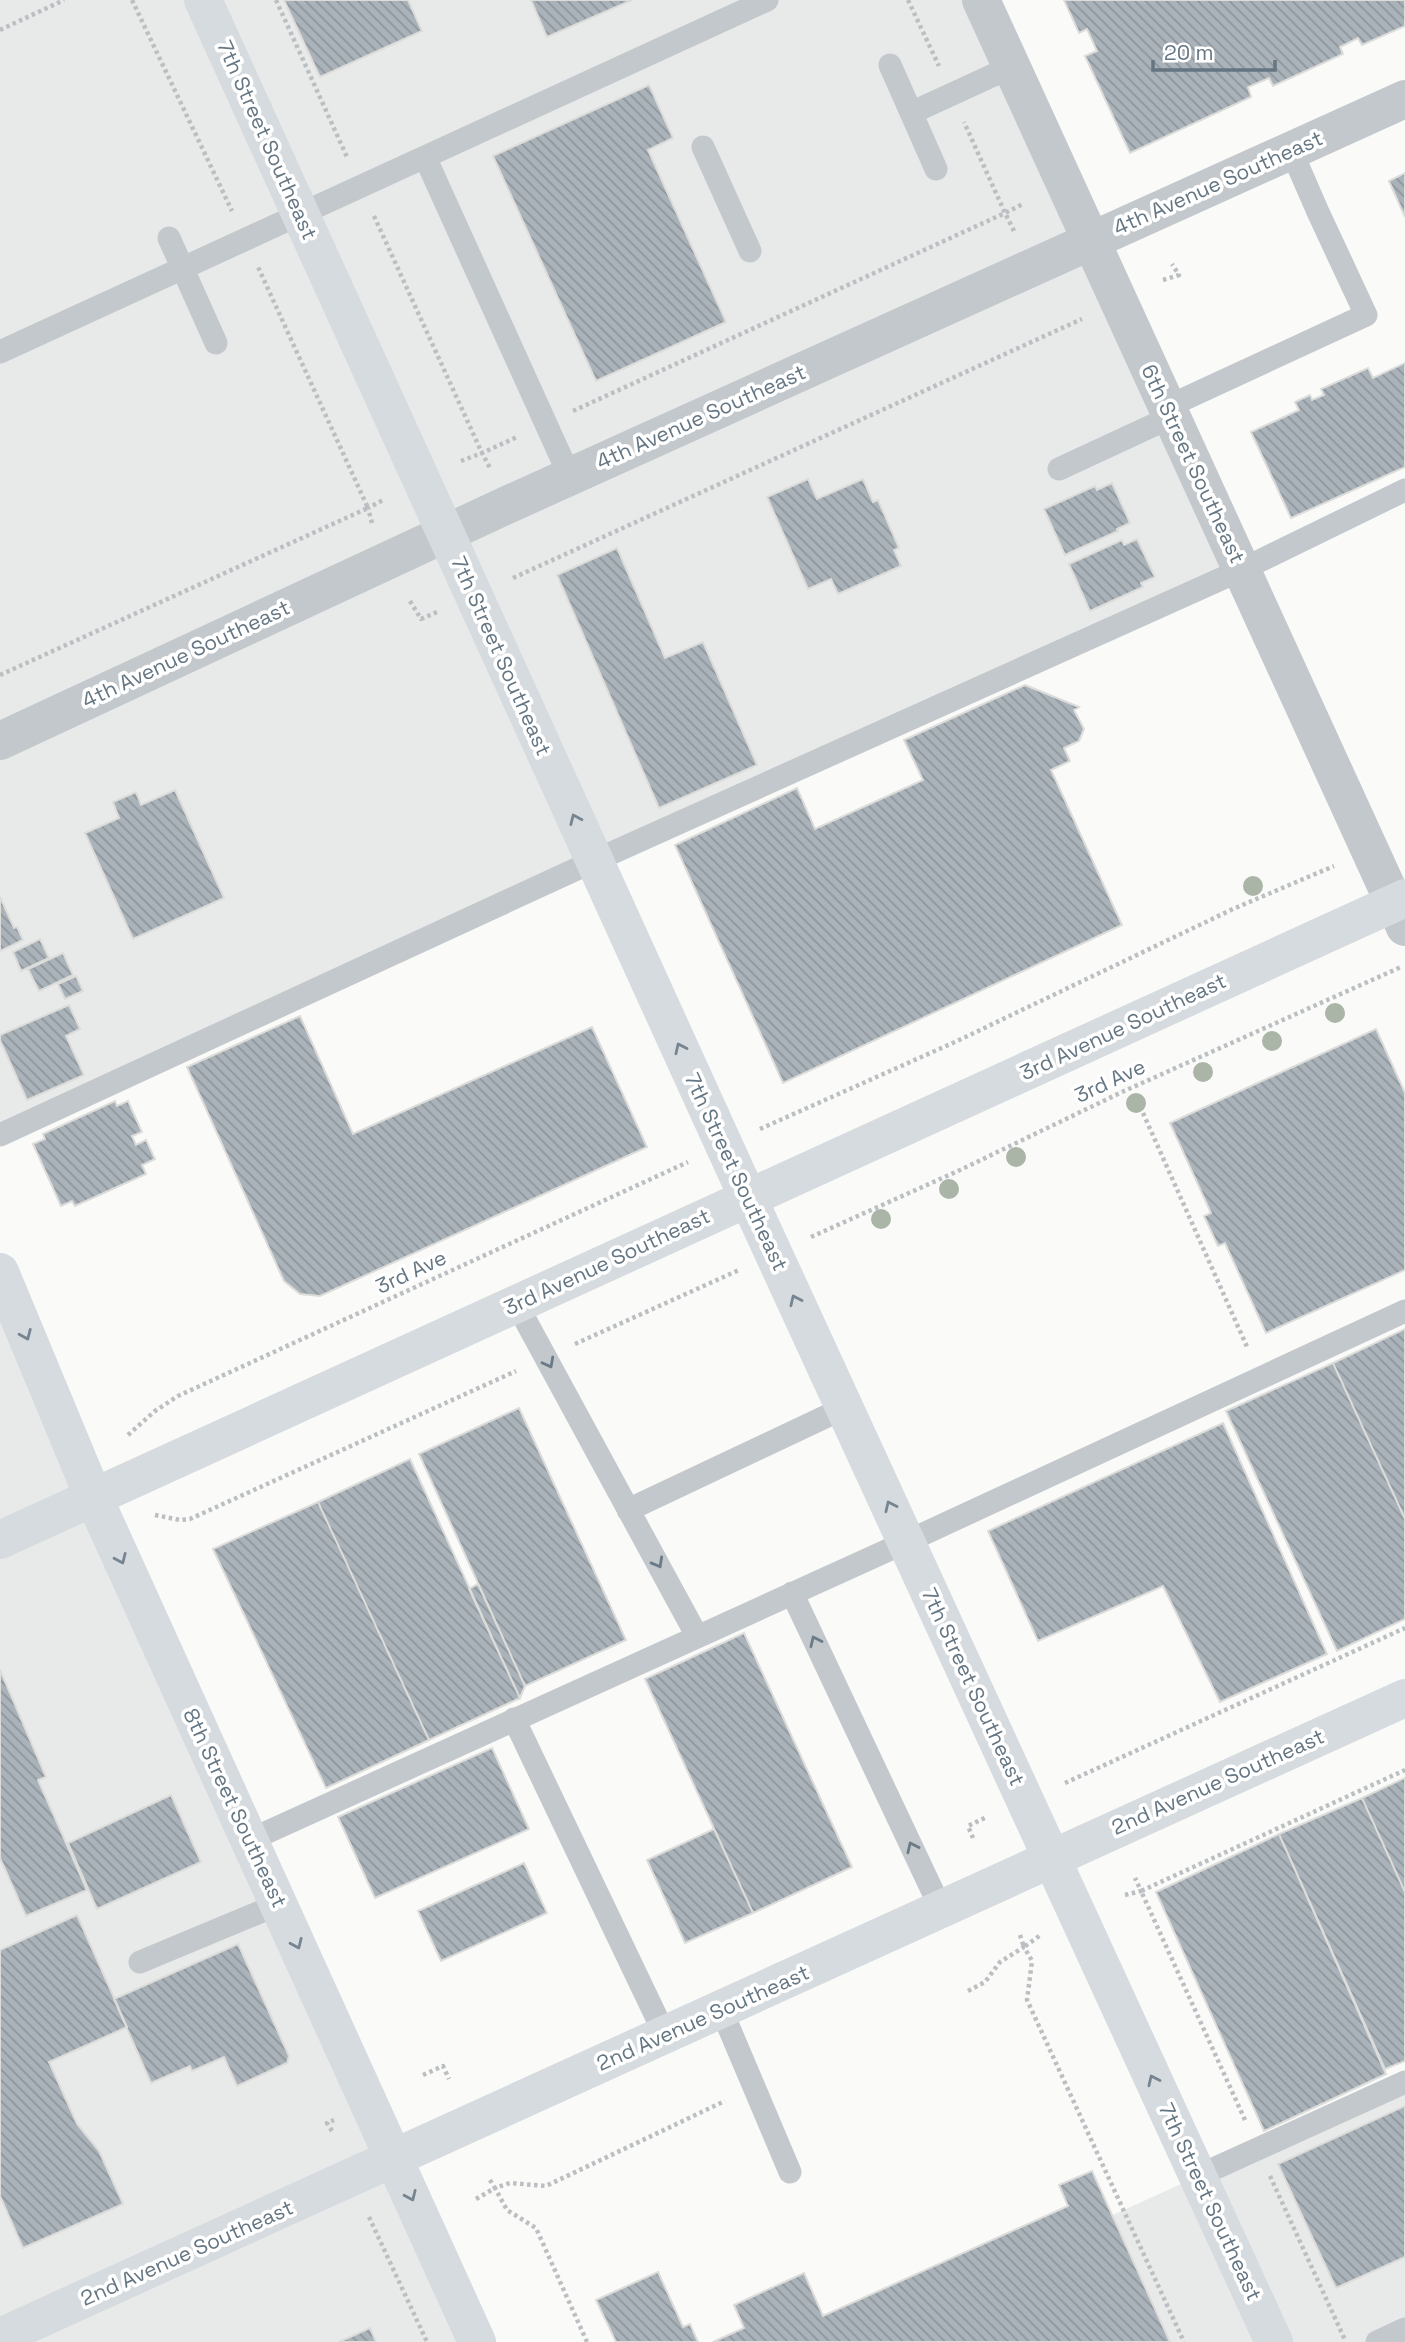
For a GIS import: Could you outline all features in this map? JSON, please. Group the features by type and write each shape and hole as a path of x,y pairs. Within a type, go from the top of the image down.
{"main road":[{"name":"7th Street Southeast","path":"203,0 844,1408 1274,2342"},
{"name":"3rd Avenue Southeast","path":"0,1540 748,1198 1401,909"},
{"name":"8th Street Southeast","path":"0,1272 93,1496 477,2342"},
{"name":"2nd Avenue Southeast","path":"12,2336 394,2158 1405,1698"}],"street":[{"name":"6th Street Southeast","path":"981,0 1241,570 1401,909"},
{"name":"4th Avenue Southeast","path":"0,741 445,533 1405,99"}],"lane":[{"path":"0,352 767,0"},
{"path":"890,65 936,169"},
{"path":"911,113 1012,67"},
{"path":"703,147 750,251"},
{"path":"1059,469 1366,316 1291,150"},
{"path":"425,157 570,477"},
{"path":"169,238 216,343"},
{"path":"0,1135 594,861 1241,570 1405,490"},
{"path":"516,1303 697,1636"},
{"path":"250,1840 906,1542 1405,1311"},
{"path":"628,1510 844,1408"},
{"path":"792,1593 941,1909"},
{"path":"514,1719 665,2035"},
{"path":"140,1962 279,1904"},
{"path":"721,2009 790,2172"},
{"path":"1198,2176 1405,2082"},
{"path":"1377,2342 1405,2329"}],"path":[{"path":"0,30 64,0"},
{"path":"132,0 245,239 373,524"},
{"path":"276,0 490,469"},
{"path":"461,461 1023,204"},
{"path":"1005,213 1014,231"},
{"path":"1163,280 1179,275 1172,264"},
{"path":"513,578 1083,318"},
{"path":"0,675 385,499"},
{"path":"410,601 421,619 437,612"},
{"path":"802,1110 956,1042 1233,909 1320,872"},
{"name":"3rd Ave","path":"830,1228 958,1171 1122,1092 1405,965"},
{"path":"1143,1114 1261,1377"},
{"name":"3rd Ave","path":"155,1411 178,1396 682,1164"},
{"path":"180,1520 190,1519 704,1286"},
{"path":"1065,1783 1405,1628"},
{"path":"1125,1895 1141,1891 1405,1770"},
{"path":"973,1838 968,1826 987,1817"},
{"path":"1135,1878 1345,2342"},
{"path":"968,1991 985,1982 1000,1962 1042,1934"},
{"path":"1020,1935 1032,1961 1027,2000 1184,2342"},
{"path":"423,2075 443,2066 449,2079"},
{"path":"476,2199 510,2183 546,2186 732,2097"},
{"path":"488,2177 507,2210 536,2228 587,2342"},
{"path":"369,2217 427,2342"}],"shaded area":[{"path":"0,0 982,0 1241,570 0,1135"},
{"path":"0,1265 478,2342 0,2342"},
{"path":"1405,2082 1405,2342 834,2342"}],"building":[{"path":"284,0 408,0 422,31 320,77"},
{"path":"531,0 632,0 547,37"},
{"path":"1064,0 1405,0 1405,26 1362,45 1358,38 1340,47 1343,54 1273,86 1269,78 1248,87 1251,97 1130,153 1085,56 1097,51 1087,29 1079,33"},
{"path":"649,85 673,138 648,150 726,322 596,381 493,156"},
{"path":"1405,173 1405,217 1389,181"},
{"path":"1405,363 1405,467 1291,518 1251,432 1299,410 1295,402 1310,395 1312,400 1324,395 1321,389 1368,368 1373,378"},
{"path":"808,479 817,499 863,479 873,502 878,500 899,548 894,550 901,566 838,594 831,579 808,589 767,497"},
{"path":"1112,483 1130,523 1065,555 1044,509 1095,486 1097,490"},
{"path":"1137,539 1155,577 1141,583 1143,587 1090,611 1069,564 1122,540 1124,545"},
{"path":"617,548 665,658 703,642 757,765 659,808 557,575"},
{"path":"1025,685 1079,707 1074,710 1084,729 1079,741 1064,748 1070,761 1051,770 1122,925 783,1083 675,845 797,788 815,829 923,780 904,740"},
{"path":"175,790 224,898 133,939 85,833 119,818 113,802 136,792 141,805"},
{"path":"0,897 14,928 17,927 23,940 0,951"},
{"path":"40,939 49,958 21,971 13,952"},
{"path":"63,953 73,975 39,991 28,969"},
{"path":"76,976 83,991 65,999 58,984"},
{"path":"69,1005 80,1029 66,1036 84,1075 27,1100 0,1035"},
{"path":"300,1016 353,1134 592,1027 647,1147 320,1296 300,1294 284,1281 187,1067"},
{"path":"1376,1029 1405,1093 1405,1270 1266,1333 1225,1243 1218,1246 1204,1216 1211,1213 1170,1123"},
{"path":"115,1101 117,1106 128,1101 142,1132 132,1136 136,1145 146,1140 155,1159 142,1165 146,1174 75,1206 72,1201 61,1206 33,1144 45,1139 43,1134"},
{"path":"1405,1329 1405,1519 1333,1363"},
{"path":"1333,1363 1405,1519 1405,1619 1337,1651 1226,1411"},
{"path":"519,1408 626,1640 525,1686 419,1454"},
{"path":"1223,1423 1327,1654 1220,1702 1163,1586 1038,1641 988,1531"},
{"path":"410,1459 520,1698 429,1740 318,1502"},
{"path":"318,1502 429,1740 326,1788 213,1549"},
{"path":"478,1584 525,1686 520,1698 469,1589"},
{"path":"744,1633 852,1867 753,1913 645,1679"},
{"path":"0,1670 46,1777 38,1780 87,1890 26,1916 0,1858"},
{"path":"492,1748 529,1829 375,1898 338,1817"},
{"path":"1405,1778 1405,1892 1362,1798"},
{"path":"171,1795 201,1862 97,1909 68,1843"},
{"path":"1362,1798 1405,1892 1405,2061 1385,2069 1279,1834"},
{"path":"714,1829 753,1913 685,1943 647,1860"},
{"path":"1279,1834 1386,2074 1264,2131 1156,1892"},
{"path":"524,1863 547,1913 441,1961 418,1911"},
{"path":"77,1915 127,2027 49,2062 77,2124 99,2151 123,2204 23,2248 0,2196 0,1950"},
{"path":"238,1944 289,2056 287,2063 237,2086 224,2057 192,2071 190,2066 151,2083 114,1999"},
{"path":"1405,2106 1405,2257 1336,2288 1278,2164"},
{"path":"1092,2171 1170,2342 713,2342 744,2328 734,2305 804,2273 823,2316 1068,2206 1059,2185"},
{"path":"658,2272 683,2327 690,2324 698,2342 616,2342 596,2300"},
{"path":"370,2328 376,2342 339,2342"}]}
